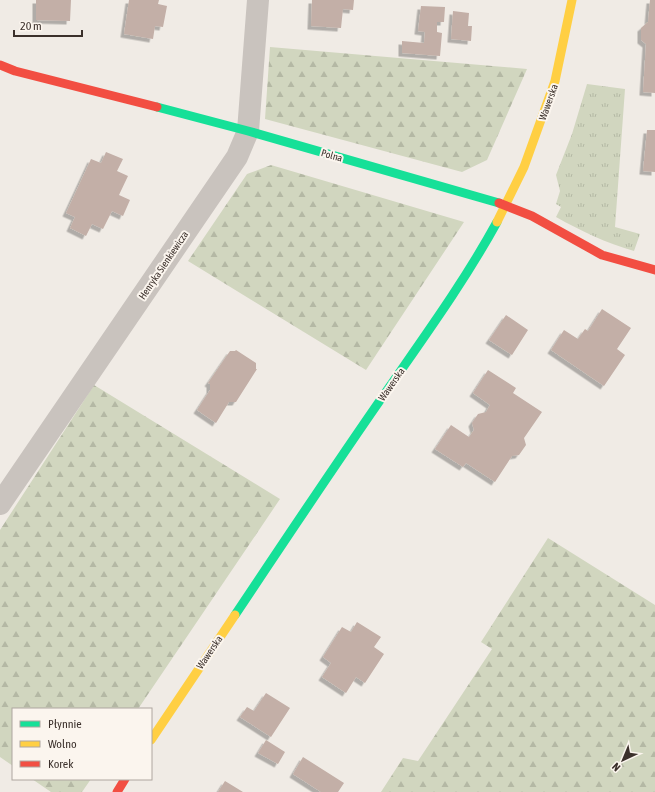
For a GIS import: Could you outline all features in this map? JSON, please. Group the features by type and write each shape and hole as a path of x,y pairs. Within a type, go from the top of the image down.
{"street":[{"name":"Henryka Sienkiewicza","path":"0,504 237,157 248,131 258,0"},
{"name":"Wawerska","path":"152,738 331,470 425,335 481,250 506,205 524,167 555,81 572,0"},
{"name":"Polna","path":"0,65 15,71 248,131 506,205 532,216 602,255 655,270"},
{"path":"117,792 124,780"}],"green space":[{"path":"270,47 527,69 487,160 462,172 265,119"},
{"path":"587,84 625,89 615,227 640,234 634,251 594,236 556,217 561,207 556,204 560,191 556,175 572,134"},
{"path":"271,165 464,222 366,370 188,261 247,174"},
{"path":"94,385 280,499 139,708 12,708 12,765 0,757 0,530"},
{"path":"548,538 655,605 655,792 381,792 403,758 418,761 492,649 481,642"},
{"path":"33,780 90,780 82,792 51,792"}],"building":[{"path":"36,0 71,0 70,21 36,20"},
{"path":"129,0 159,0 158,4 167,6 163,27 155,26 153,39 124,34"},
{"path":"312,0 354,0 353,10 343,9 341,28 311,26"},
{"path":"650,0 655,0 655,93 643,92 646,44 641,40 641,28 648,22"},
{"path":"421,6 445,7 444,22 437,22 437,32 442,33 440,56 402,53 402,41 424,43 425,32 418,31"},
{"path":"453,11 469,13 468,26 472,26 471,41 451,39"},
{"path":"647,130 655,130 655,172 643,171"},
{"path":"106,152 123,159 117,171 128,176 119,195 130,200 123,216 112,211 103,229 92,224 86,236 70,228 75,217 66,213 91,159 101,163"},
{"path":"602,309 631,328 617,349 625,355 604,386 551,350 564,330 578,339 585,329 588,331"},
{"path":"506,315 528,330 512,355 489,340"},
{"path":"236,350 256,363 257,369 236,402 229,402 216,423 197,410 210,390 210,384 208,383 230,351"},
{"path":"488,370 516,388 513,393 542,412 524,438 526,445 519,455 512,456 495,482 466,463 463,467 435,449 451,425 469,437 474,430 472,423 478,414 486,412 490,405 473,393"},
{"path":"357,622 381,637 374,647 384,654 365,683 356,677 346,693 322,677 331,663 323,657 342,627 351,632"},
{"path":"266,693 290,708 271,737 240,717 247,707 254,711"},
{"path":"266,740 285,752 278,764 258,753"},
{"path":"303,757 344,783 338,792 321,792 293,774"},
{"path":"225,781 243,792 218,792"}],"traffic: fast":[{"path":"157,107 248,131 499,203"},
{"path":"235,615 441,312 470,268 497,222"}],"traffic: slow":[{"path":"497,222 524,167 555,81 572,0"},
{"path":"152,739 235,615"}],"traffic: jam":[{"path":"0,65 15,71 157,107"},
{"path":"499,203 532,216 602,255 655,270"},
{"path":"117,792 124,780"}]}
